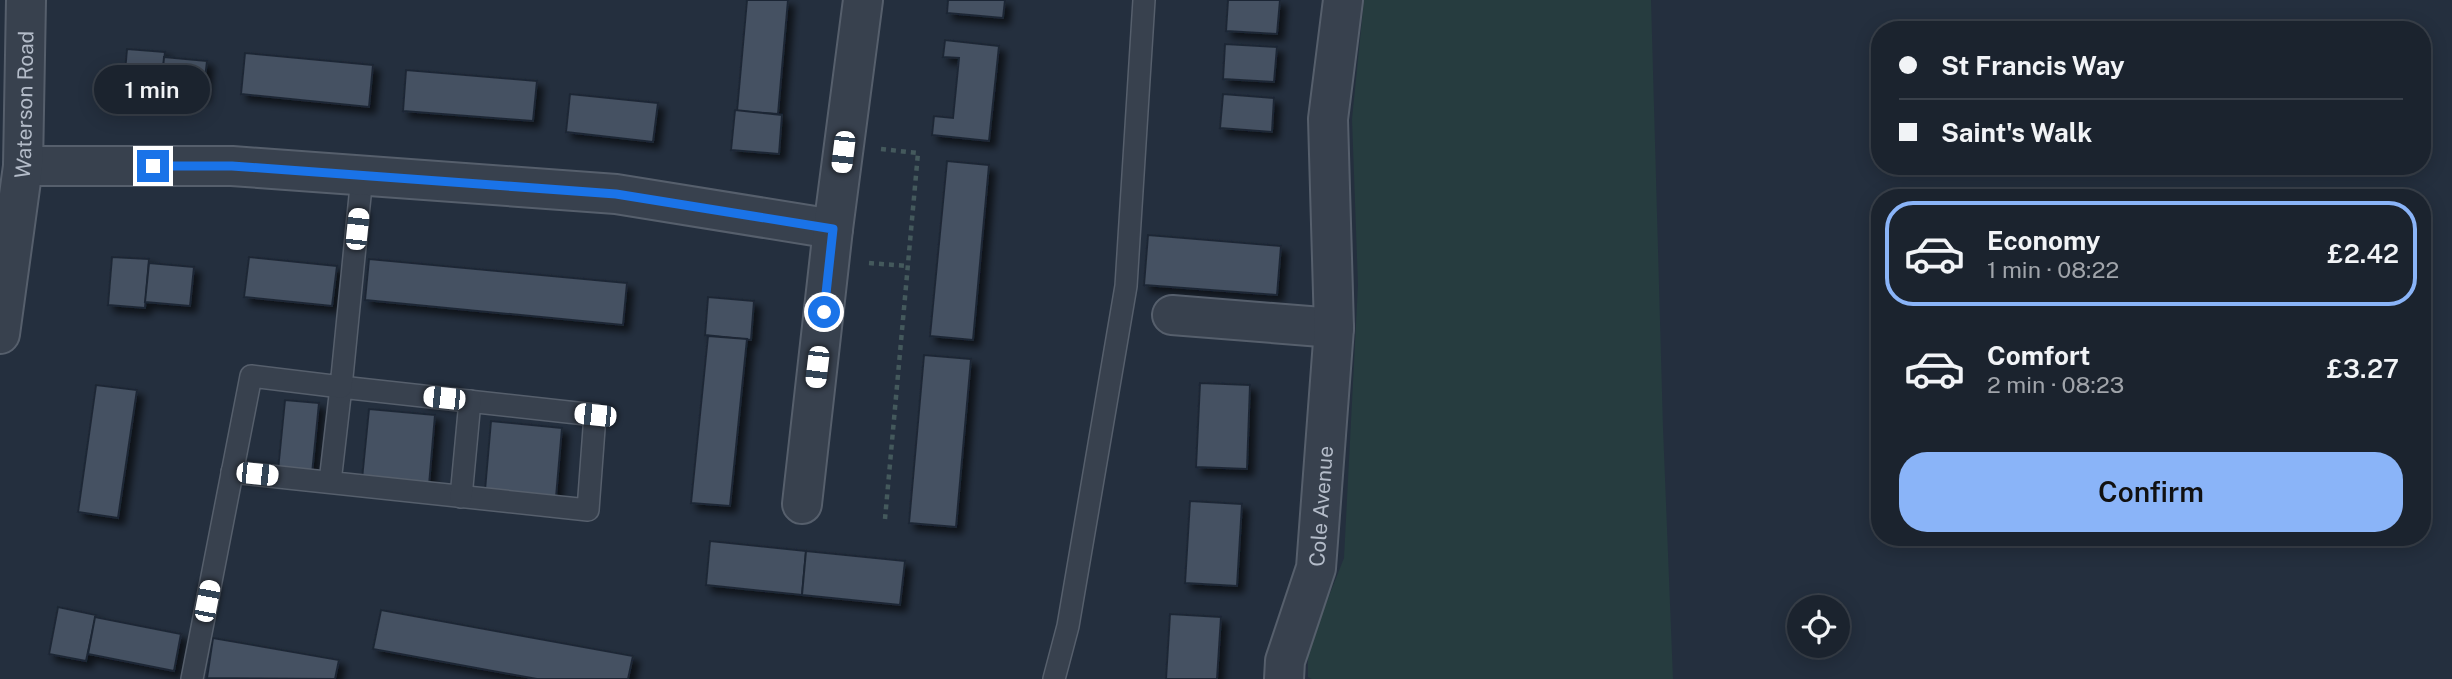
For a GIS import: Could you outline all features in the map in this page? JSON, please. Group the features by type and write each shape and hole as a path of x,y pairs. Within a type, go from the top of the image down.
{"street":[{"name":"Waterson Road","path":"0,334 23,166 26,0"},
{"path":"802,505 833,229 863,0"},
{"name":"Cole Avenue","path":"1284,679 1285,661 1316,568 1334,328 1328,119 1343,0"},
{"path":"23,166 232,166 616,194 833,229"},
{"path":"1172,315 1334,328"}],"lane":[{"path":"1054,679 1068,626 1126,286 1144,0"},
{"path":"330,482 362,176"},
{"path":"192,679 232,472 251,376 595,415 587,510 232,472"},
{"path":"461,497 470,401"}],"path":[{"path":"877,149 918,153 885,519"},
{"path":"869,263 908,266"}],"green space":[{"path":"1364,0 1651,0 1673,679 1308,677 1308,649 1344,558 1358,285 1352,119"}],"building":[{"path":"747,0 788,0 778,114 737,111"},
{"path":"948,0 1005,0 1003,18 947,13"},
{"path":"1228,0 1280,0 1277,34 1226,31"},
{"path":"945,40 999,46 989,141 932,135 934,116 953,118 959,58 943,57"},
{"path":"1225,44 1277,47 1274,82 1223,79"},
{"path":"127,49 165,52 160,98 123,94"},
{"path":"245,53 373,65 369,107 241,94"},
{"path":"164,57 207,61 203,96 161,92"},
{"path":"406,70 537,81 533,121 403,111"},
{"path":"570,94 658,103 653,142 566,132"},
{"path":"1223,94 1274,98 1272,132 1220,128"},
{"path":"735,110 782,115 779,154 731,150"},
{"path":"947,161 989,165 973,340 930,336"},
{"path":"1148,235 1281,246 1277,295 1144,285"},
{"path":"112,257 149,259 145,308 108,305"},
{"path":"249,257 337,266 332,306 244,297"},
{"path":"369,259 627,283 623,325 365,300"},
{"path":"149,263 194,267 190,306 145,302"},
{"path":"708,297 754,301 751,340 705,335"},
{"path":"708,336 747,339 730,506 691,503"},
{"path":"924,355 971,359 956,527 909,523"},
{"path":"1200,383 1250,385 1247,469 1196,467"},
{"path":"96,385 137,390 118,518 78,512"},
{"path":"285,400 319,403 312,474 278,470"},
{"path":"369,409 435,415 429,485 362,479"},
{"path":"491,421 562,428 556,497 485,490"},
{"path":"1190,501 1242,504 1237,586 1185,583"},
{"path":"710,541 806,551 802,595 706,585"},
{"path":"806,551 905,561 900,605 802,595"},
{"path":"58,607 96,615 86,661 49,654"},
{"path":"381,610 633,656 628,679 537,679 373,649"},
{"path":"1170,614 1221,617 1217,679 1166,679"},
{"path":"95,617 181,634 174,671 88,654"},
{"path":"213,638 339,660 335,679 207,678"}],"route":[{"path":"153,166 232,166 616,194 833,229 824,312"}]}
